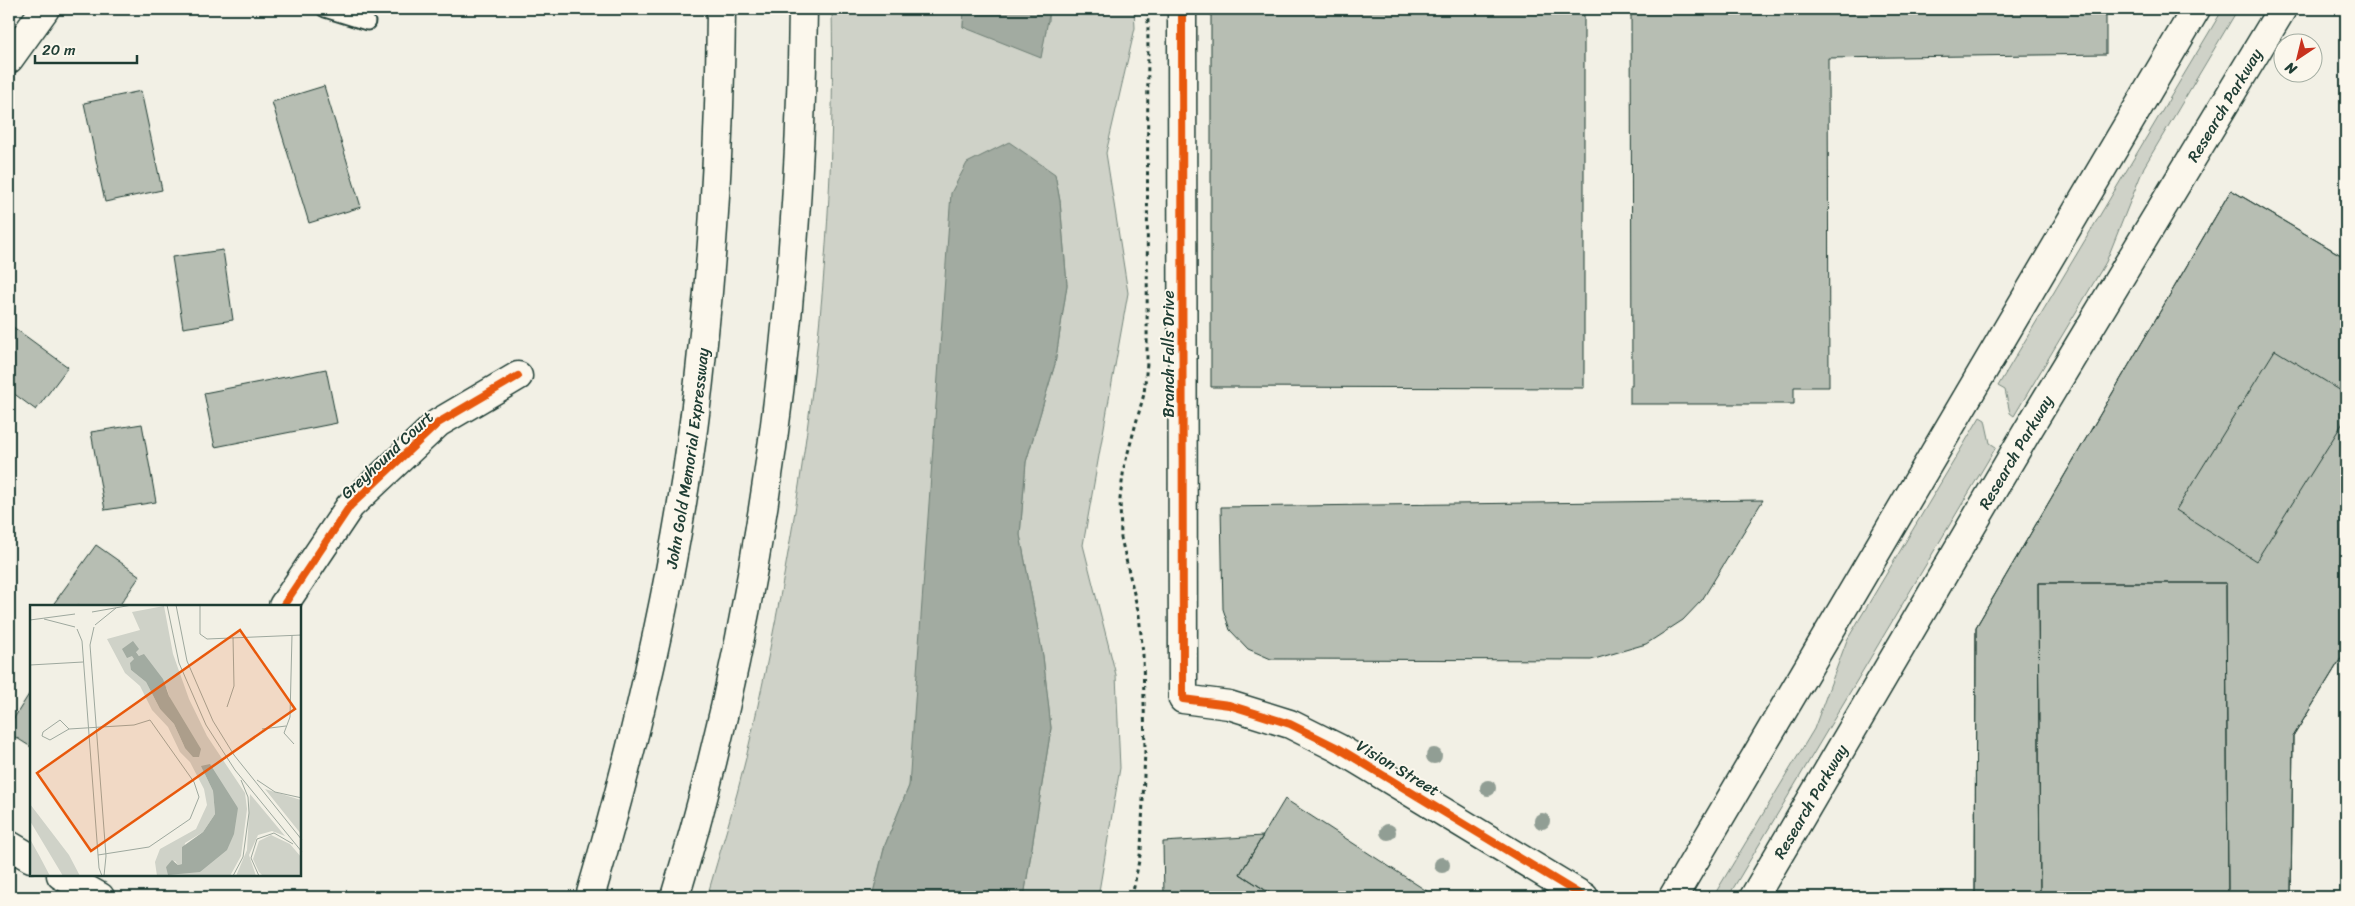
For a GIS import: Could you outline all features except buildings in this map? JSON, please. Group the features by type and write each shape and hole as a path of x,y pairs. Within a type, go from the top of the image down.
{"main road":[{"path":"9,59 45,9"},
{"name":"John Gold Memorial Expressway","path":"590,897 608,835 641,704 666,591 687,470 703,345 714,223 720,97 721,9"},
{"path":"675,897 718,732 746,608 768,482 784,354 796,228 802,100 803,9"},
{"name":"Branch Falls Drive","path":"1182,9 1183,699"},
{"path":"1673,897 2196,9"},
{"name":"Research Parkway","path":"1754,897 2028,430 2282,9"},
{"name":"Greyhound Court","path":"284,605 350,506 438,423 518,376"},
{"name":"Vision Street","path":"1183,699 1229,705 1290,724 1338,748 1584,897"},
{"path":"9,845 30,857"},
{"path":"64,876 96,888"}],"lane":[{"path":"325,9 367,22"}],"path":[{"path":"1132,897 1141,841 1145,750 1143,673 1139,614 1121,538 1120,499 1124,468 1142,402 1147,363 1149,9"}],"shaded area":[{"path":"832,9 964,9 963,27 1049,21 1050,9 1134,9 1135,28 1106,153 1128,293 1083,545 1116,675 1120,768 1098,897 1024,897 1051,728 1043,656 1020,535 1026,462 1055,364 1067,285 1060,201 1055,175 909,786 885,845 872,897 707,897 746,758 767,665 800,479 813,386 829,198 832,104"},
{"path":"964,9 1050,9 1041,58 963,27"},
{"path":"2223,9 2238,9 2144,167 2106,262 2014,416 2010,413 2005,390 1998,386"},
{"path":"1009,142 1055,174 1060,201 1067,285 1055,364 1026,462 1020,535 1043,656 1051,728 1024,897 872,897 885,845 909,786 951,193 967,163"},
{"path":"1980,417 1985,420 1990,443 1996,447 1728,897 1713,897 1814,729 1847,640"}],"cycle path":[{"path":"1182,9 1183,699 1229,705 1290,724 1338,748 1584,897"},
{"path":"284,605 350,506 438,423 518,376"}]}
